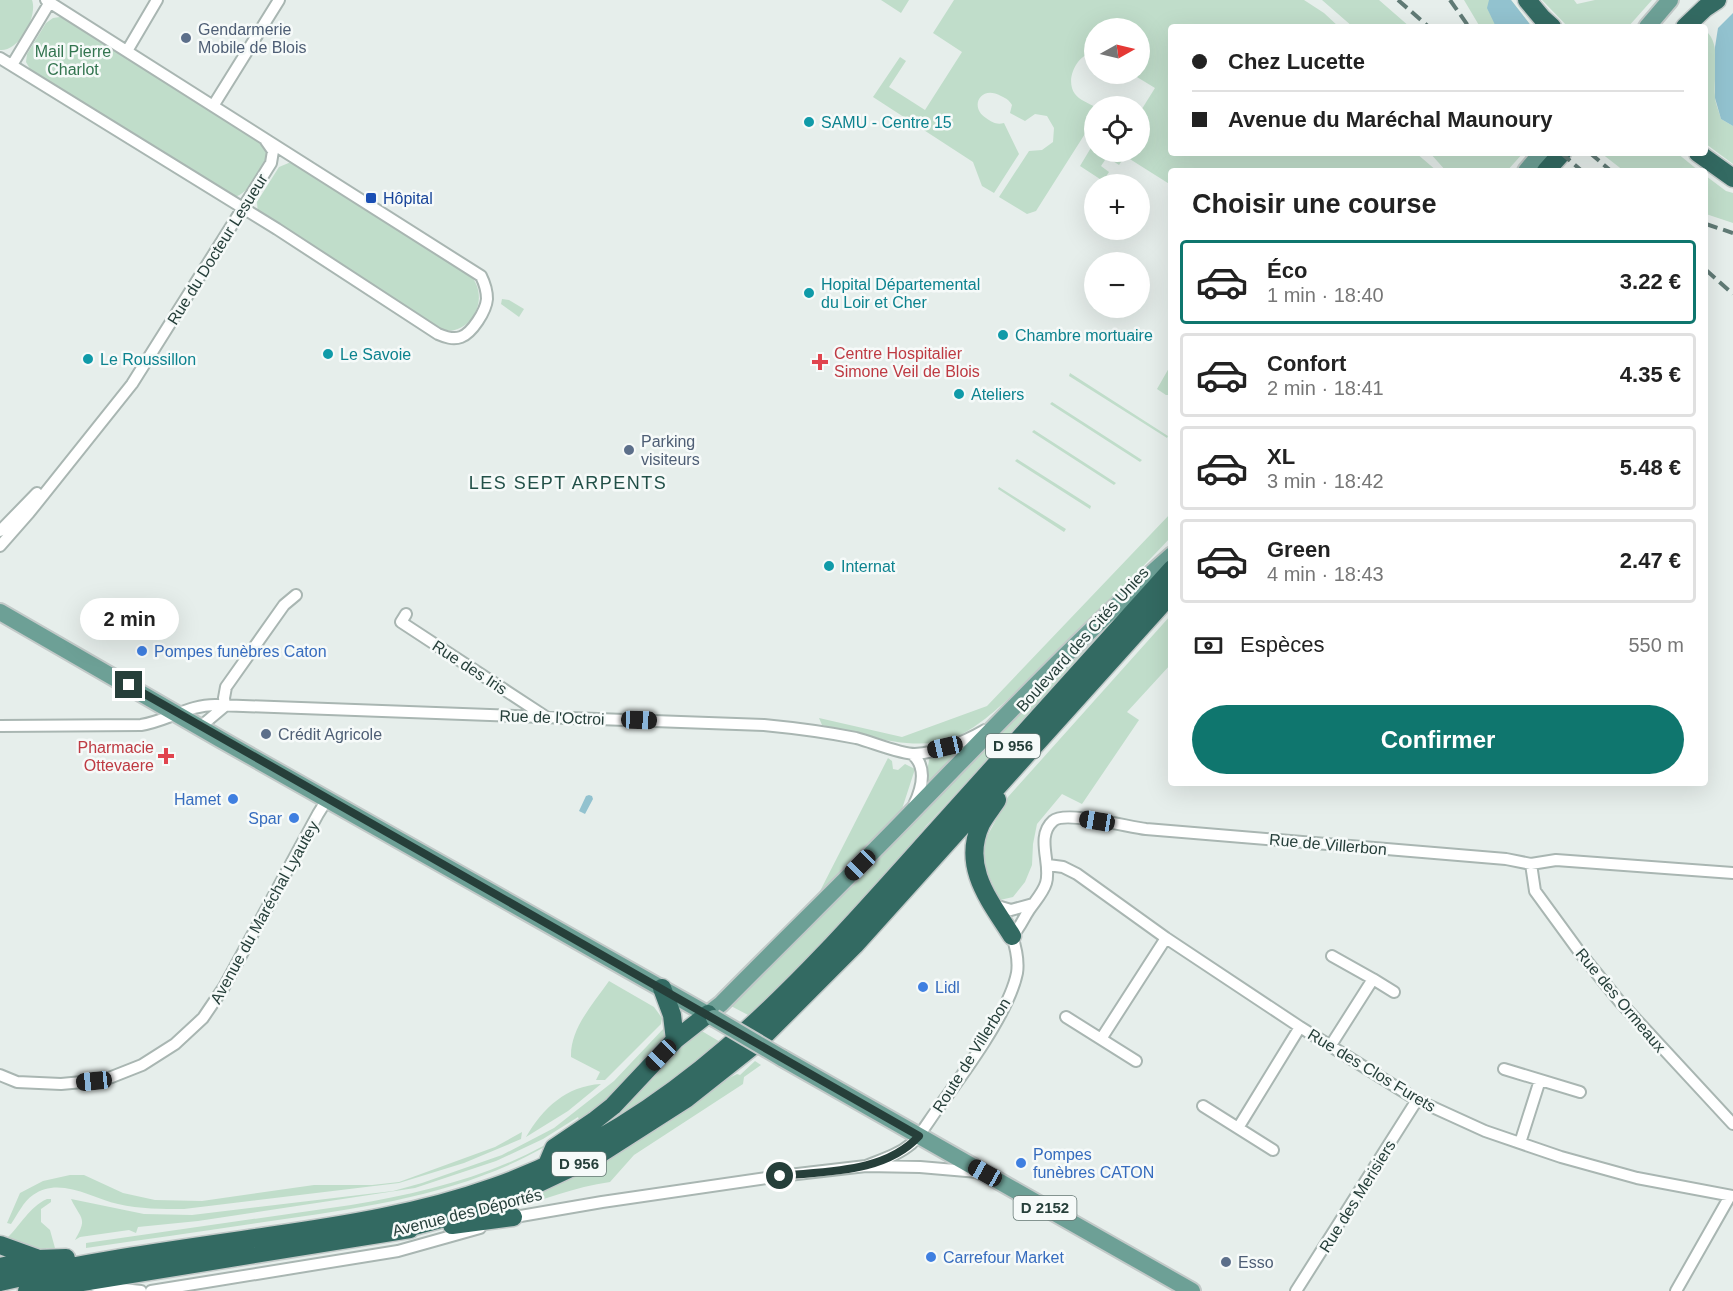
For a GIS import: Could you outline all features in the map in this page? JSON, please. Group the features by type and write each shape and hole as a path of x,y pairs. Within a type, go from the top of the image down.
{"highway":[{"path":"1527,0 1549,24"},
{"path":"1676,24 1697,0"},
{"path":"1688,24 1717,0"},
{"path":"1549,168 1559,156"},
{"path":"1702,156 1733,178"},
{"name":"Boulevard des Cités Unies","path":"546,1167 622,1126 660,1102 702,1070 763,1016 853,923 1168,573"},
{"name":"D 956","path":"399,1230 468,1212 508,1197 600,1154 686,1099 758,1042 855,945 1168,597"},
{"path":"1012,936 974,867 974,846 982,823 1037,742"},
{"path":"662,988 672,1015 675,1040"},
{"name":"D 956","path":"546,1167 554,1148 613,1106 675,1040 711,1016"},
{"name":"Avenue des Déportés","path":"72,1271 429,1208 546,1167"},
{"path":"399,1230 513,1217"},
{"name":"Avenue des Déportés","path":"0,1282 42,1273 399,1230"},
{"path":"0,1245 42,1273"},
{"path":"0,1251 0,1258"},
{"name":"D 956","path":"0,1267 42,1273 72,1271"}],"main road":[{"path":"1650,24 1670,0"},
{"path":"1528,168 1538,156"},
{"name":"D 956","path":"711,1016 1001,718 1119,601 1168,558"},
{"path":"0,612 711,1016"},
{"name":"D 2152","path":"711,1016 1192,1291"}],"street":[{"path":"127,51 157,0"},
{"path":"213,106 279,0"},
{"path":"0,58 243,208 438,334 449,338 460,337 470,330 486,306 486,287 481,276 48,1 12,65"},
{"name":"Rue du Docteur Lesueur","path":"0,546 132,384 271,163 273,151 264,139"},
{"path":"271,163 280,156 293,156"},
{"name":"Rue du Docteur Lesueur","path":"0,531 59,472"},
{"path":"200,727 225,706 226,687 284,605 296,595"},
{"name":"Rue des Iris","path":"406,614 401,622 546,717"},
{"name":"Rue de l'Octroi","path":"0,726 141,725 208,705 764,725 806,729 858,739 912,754 963,741 989,728 1001,718"},
{"path":"910,814 917,799 923,768 912,754"},
{"name":"Avenue du Maréchal Lyautey","path":"0,1075 17,1082 61,1084 104,1080 142,1065 175,1044 203,1018 224,987 328,798"},
{"name":"Rue de Villerbon","path":"1012,936 1019,929 1046,884 1046,833 1052,822 1062,817 1140,828 1506,859 1531,864 1556,860 1733,873"},
{"name":"Rue des Ormeaux","path":"1531,864 1535,891 1581,954 1655,1041 1733,1124"},
{"name":"Rue des Clos Furets","path":"1047,866 1063,867 1077,874 1166,938 1300,1027 1417,1100 1485,1131 1560,1157 1637,1178 1732,1196"},
{"path":"993,905 1011,910 1034,904"},
{"name":"Route de Villerbon","path":"919,1136 989,1033 1009,997 1017,969 1012,936"},
{"path":"1101,1039 1166,938"},
{"path":"1332,956 1394,992"},
{"path":"1331,1045 1373,979"},
{"path":"1066,1017 1136,1061"},
{"path":"1238,1128 1300,1027"},
{"path":"1504,1069 1580,1092"},
{"path":"1520,1143 1540,1080"},
{"name":"Rue des Merisiers","path":"1296,1291 1417,1100"},
{"path":"1203,1106 1273,1150"},
{"name":"Avenue des Déportés","path":"866,1166 904,1149 919,1136"},
{"name":"Avenue des Déportés","path":"151,1291 398,1251 513,1217 780,1176 866,1166 920,1167 985,1173"},
{"path":"1676,1291 1732,1196"},
{"name":"Avenue des Déportés","path":"72,1271 141,1291"}],"green space":[{"name":"Mail Pierre Charlot","path":"0,0 32,0 33,7 30,23 20,39 7,49 0,50"},
{"path":"881,0 909,0 901,13"},
{"path":"954,0 1304,0 1336,24 1168,24 1168,156 1420,156 1434,168 1168,168 1168,183 1135,162 1150,162 1150,96 1155,88 1148,84 1150,18 1084,18 1084,56 1074,68 1071,81 1075,94 1084,101 1084,135 1036,211 1027,214 999,197 1029,151 1042,150 1053,142 1054,128 1047,116 1035,114 1025,121 1010,113 1012,105 1001,96 987,93 979,99 978,109 981,114 994,123 1004,123 1019,154 994,193 982,186 973,162 873,97 900,57 906,61 889,87 925,110 962,52 933,33"},
{"path":"1322,0 1379,0 1407,24 1350,24"},
{"path":"1464,0 1511,0 1530,24 1478,24"},
{"path":"1542,0 1574,0 1577,4 1595,0 1652,0 1631,24 1565,24"},
{"name":"Mail Pierre Charlot","path":"53,18 68,19 262,144 266,153 265,162 249,187 234,197 30,69 26,62 27,54 46,23"},
{"path":"1708,33 1714,44 1715,52 1716,104 1721,119 1733,126 1733,164 1708,145"},
{"path":"1433,156 1520,156 1510,168 1443,168"},
{"path":"1605,156 1681,156 1695,168 1620,168"},
{"path":"1084,159 1084,162 1104,162 1101,166 1109,172 1108,174 1092,174 1080,166"},
{"path":"291,162 470,275 479,295 478,305 468,322 460,328 439,329 258,215 257,202 279,167"},
{"path":"1708,178 1726,191 1733,193 1733,223 1708,215"},
{"path":"502,299 509,300 524,309 519,317 501,304"},
{"path":"1168,370 1168,395 1157,389"},
{"path":"1070,373 1168,436 1167,438 1069,376"},
{"path":"1052,402 1142,460 1140,462 1050,404"},
{"path":"1034,430 1116,483 1114,485 1032,432"},
{"path":"1017,459 1091,506 1090,509 1015,461"},
{"path":"999,487 1066,529 1064,532 998,489"},
{"path":"1168,516 1168,540 1014,694 965,733 938,742 905,743 822,725 819,718 902,737 987,706"},
{"path":"1132,602 926,826 870,893 795,974 750,1016 729,1005 908,821"},
{"path":"1168,618 1168,667 1127,712 1139,720 1082,804 1062,794 1037,824 1032,865 1025,882 1013,897 1000,900 985,868 982,846 1008,797"},
{"path":"965,747 922,795 930,756"},
{"path":"888,758 892,761 893,769 898,770 905,764 915,769 902,809 817,897"},
{"path":"609,981 654,1007 662,1018 661,1024 605,1080 596,1080 600,1072 571,1057 572,1046 574,1036 584,1016"},
{"path":"671,1024 653,1052 593,1114 553,1142 510,1164 465,1182 418,1195 321,1214 86,1248 86,1243 351,1205 426,1190 475,1176 522,1157 580,1122 578,1117 543,1139 496,1161 415,1188 198,1221 138,1227 136,1233 129,1230 80,1237 75,1240 82,1219 71,1199 144,1214 192,1215 393,1191 502,1155 554,1128 614,1081 664,1028"},
{"path":"700,1030 722,1043 643,1103 599,1130 693,1033"},
{"path":"755,1061 761,1065 744,1077 743,1084 634,1155 610,1182 571,1191 506,1211 501,1208 602,1163 669,1122 729,1078 740,1075"},
{"path":"601,1084 568,1111 526,1137 540,1117 557,1100 577,1089"},
{"path":"522,1132 521,1139 464,1163 399,1183 184,1209 126,1206 76,1190 54,1188 33,1195 23,1205 11,1224 7,1223 20,1193 43,1181 70,1175 84,1175 123,1193 155,1200 202,1201 314,1185 372,1185 399,1182 495,1147"},
{"path":"47,1199 51,1199 51,1202 41,1209 41,1222 50,1230 55,1248 46,1248 45,1254 7,1238 30,1211"}],"water":[{"path":"1489,0 1511,0 1530,24 1495,24 1487,8"},
{"path":"1733,13 1733,126 1721,119 1715,98 1715,47 1718,28"},
{"path":"589,795 593,799 585,814 579,811 586,796"}],"railway":[{"path":"1398,0 1426,24"},
{"path":"1450,0 1467,24"},
{"path":"1564,156 1578,168"},
{"path":"1594,156 1608,168"},
{"path":"1708,225 1733,233"},
{"path":"1708,272 1733,294"}],"place":[{"name":"Gendarmerie Mobile de Blois","path":"186,38"},
{"name":"SAMU - Centre 15","path":"809,122"},
{"name":"Hôpital","path":"371,198"},
{"name":"Hopital Départemental du Loir et Cher","path":"809,293"},
{"name":"Chambre mortuaire","path":"1003,335"},
{"name":"Le Savoie","path":"328,354"},
{"name":"Le Roussillon","path":"88,359"},
{"name":"Centre Hospitalier Simone Veil de Blois","path":"820,362"},
{"name":"Ateliers","path":"959,394"},
{"name":"Parking visiteurs","path":"629,450"},
{"name":"Internat","path":"829,566"},
{"name":"Pompes funèbres Caton","path":"142,651"},
{"name":"Crédit Agricole","path":"266,734"},
{"name":"Pharmacie Ottevaere","path":"166,756"},
{"name":"Hamet","path":"233,799"},
{"name":"Spar","path":"294,818"},
{"name":"Lidl","path":"923,987"},
{"name":"Pompes funèbres CATON","path":"1021,1163"},
{"name":"Carrefour Market","path":"931,1257"},
{"name":"Esso","path":"1226,1262"}],"district":[{"name":"LES SEPT ARPENTS","path":"568,483"}],"route":[{"path":"129,685 919,1136 894,1155 866,1166 780,1176"}]}
